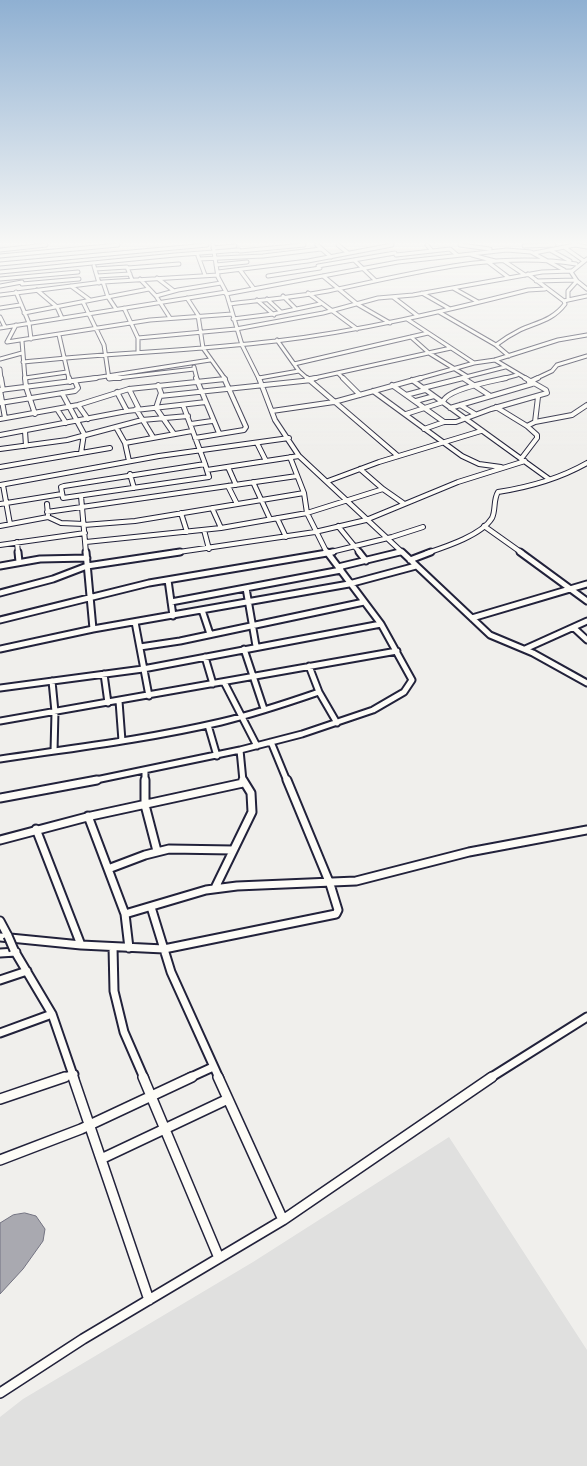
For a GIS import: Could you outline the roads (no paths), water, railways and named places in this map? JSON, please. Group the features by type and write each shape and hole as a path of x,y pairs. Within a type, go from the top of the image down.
{"street":[{"path":"24,313 29,323 31,339"},
{"path":"60,313 62,318"},
{"path":"0,328 91,313"},
{"path":"127,313 138,338 138,352"},
{"path":"167,313 170,318"},
{"path":"297,313 301,318"},
{"path":"138,338 236,329 321,313"},
{"path":"333,313 357,329"},
{"path":"373,313 390,323"},
{"path":"415,313 418,316"},
{"path":"23,362 65,357 242,345 357,329 428,313"},
{"path":"442,313 496,345 509,356"},
{"path":"496,345 513,334 552,319 558,313"},
{"path":"88,314 94,329 102,341 107,376 112,380 194,369"},
{"path":"16,325 7,342 132,322 198,315 273,314 281,322"},
{"path":"195,438 246,428 225,379 203,348 198,315"},
{"path":"232,316 242,345 259,378 275,420 289,438 299,456 328,481 366,520 472,618 480,628 494,639 525,649 587,683"},
{"path":"0,317 6,327"},
{"path":"407,319 474,363"},
{"path":"294,364 428,333"},
{"path":"58,335 70,382"},
{"path":"272,411 334,402 474,363 495,360 558,340 587,335"},
{"path":"5,337 10,336"},
{"path":"411,337 429,353 456,368 489,395"},
{"path":"276,340 299,371 398,456"},
{"path":"22,341 26,387 35,414"},
{"path":"160,396 311,380 451,348"},
{"path":"0,359 22,353"},
{"path":"450,408 530,383 552,371 557,365 587,356"},
{"path":"1,390 70,382 210,360"},
{"path":"424,428 444,422 453,422 548,392 530,383 495,360"},
{"path":"193,363 197,381 212,421 219,433"},
{"path":"406,395 505,367"},
{"path":"0,369 2,382 1,403 6,418"},
{"path":"259,378 299,371"},
{"path":"25,378 67,372"},
{"path":"163,373 167,384"},
{"path":"338,373 360,395"},
{"path":"435,374 447,382"},
{"path":"151,375 160,396 156,408"},
{"path":"406,414 443,402 447,395 476,385 517,375"},
{"path":"133,377 138,388"},
{"path":"0,419 57,410 129,389 225,379"},
{"path":"412,380 480,431 549,479"},
{"path":"1,403 77,389 75,381"},
{"path":"180,383 184,394"},
{"path":"392,385 444,422"},
{"path":"129,389 142,420 153,437"},
{"path":"373,391 469,460 503,468"},
{"path":"117,392 127,411"},
{"path":"62,393 68,407 78,421 84,437 80,453"},
{"path":"175,395 176,406"},
{"path":"416,402 434,396"},
{"path":"535,422 534,411 538,404 538,396"},
{"path":"477,399 491,409"},
{"path":"0,435 138,409 206,402"},
{"path":"78,405 88,419"},
{"path":"183,405 210,476 207,478 64,499 62,494 61,487 64,486 205,464"},
{"path":"460,405 475,414"},
{"path":"527,426 535,422 572,414 587,405"},
{"path":"0,593 53,580 87,566 286,537 366,520 403,503 523,460 537,437 527,426 496,407"},
{"path":"156,408 174,434"},
{"path":"57,410 66,423"},
{"path":"0,449 84,437 142,420 188,416"},
{"path":"191,424 212,421"},
{"path":"116,427 125,443 130,461"},
{"path":"25,431 26,446"},
{"path":"125,443 192,431"},
{"path":"328,481 398,456 480,431"},
{"path":"10,524 1,485 130,461 289,438"},
{"path":"257,443 266,461"},
{"path":"0,467 110,448"},
{"path":"207,470 299,456"},
{"path":"0,798 145,771 257,746 337,723 373,710 404,692 412,680 381,624 327,554 315,532 308,513 304,493 290,457"},
{"path":"120,463 134,488"},
{"path":"410,560 463,538 484,526 492,518 498,492 528,487 568,474 587,463"},
{"path":"228,467 236,484"},
{"path":"360,469 382,490 403,503"},
{"path":"0,526 83,507 297,476"},
{"path":"253,482 270,519"},
{"path":"228,486 237,504"},
{"path":"86,542 221,528 308,513 382,490"},
{"path":"47,504 48,514 55,522 67,525 84,525 135,520 304,493"},
{"path":"0,504 62,494"},
{"path":"81,496 93,629"},
{"path":"212,508 221,528"},
{"path":"182,513 187,532"},
{"path":"277,518 286,537"},
{"path":"338,526 366,560"},
{"path":"0,620 89,596 168,580 356,548 388,540 423,526"},
{"path":"484,526 572,588 587,601"},
{"path":"204,530 209,549"},
{"path":"0,545 85,533"},
{"path":"17,542 19,562"},
{"path":"171,602 339,569 366,560 401,552"},
{"path":"0,566 40,559 87,558"},
{"path":"0,649 93,629 349,584 416,566"},
{"path":"168,580 173,616"},
{"path":"472,618 587,584"},
{"path":"246,588 254,624 256,646"},
{"path":"206,596 210,609"},
{"path":"140,647 364,602"},
{"path":"202,610 210,634"},
{"path":"525,649 587,621"},
{"path":"135,622 149,696"},
{"path":"0,688 143,669 256,646 381,624"},
{"path":"574,628 587,640"},
{"path":"244,649 264,709"},
{"path":"0,721 149,696 397,650"},
{"path":"205,657 213,684"},
{"path":"309,666 319,692 337,723"},
{"path":"104,674 108,703"},
{"path":"52,681 55,712 54,751"},
{"path":"224,682 257,746"},
{"path":"0,759 122,741 208,725 319,692"},
{"path":"119,701 122,741"},
{"path":"208,725 216,756"},
{"path":"0,937 81,945 164,949 336,914 338,910 330,884 271,742"},
{"path":"215,888 252,812 251,793 243,783 240,750"},
{"path":"145,771 145,805 157,851"},
{"path":"0,840 88,816 243,783"},
{"path":"88,816 125,914 129,948"},
{"path":"36,829 81,945"},
{"path":"125,914 215,888 278,883 330,884 376,877 427,861 499,845 587,830"},
{"path":"108,869 157,851 189,848 233,850"},
{"path":"151,907 171,972 283,1220"},
{"path":"0,921 26,971 52,1014 74,1074 149,1300"},
{"path":"114,947 114,991 124,1032 219,1258"},
{"path":"0,953 15,951"},
{"path":"0,980 26,971"},
{"path":"0,1032 52,1014"},
{"path":"0,1393 83,1339 283,1220 476,1087 587,1017"},
{"path":"0,1160 90,1126 213,1067"},
{"path":"0,1099 74,1074"},
{"path":"102,1159 228,1099"}]}
